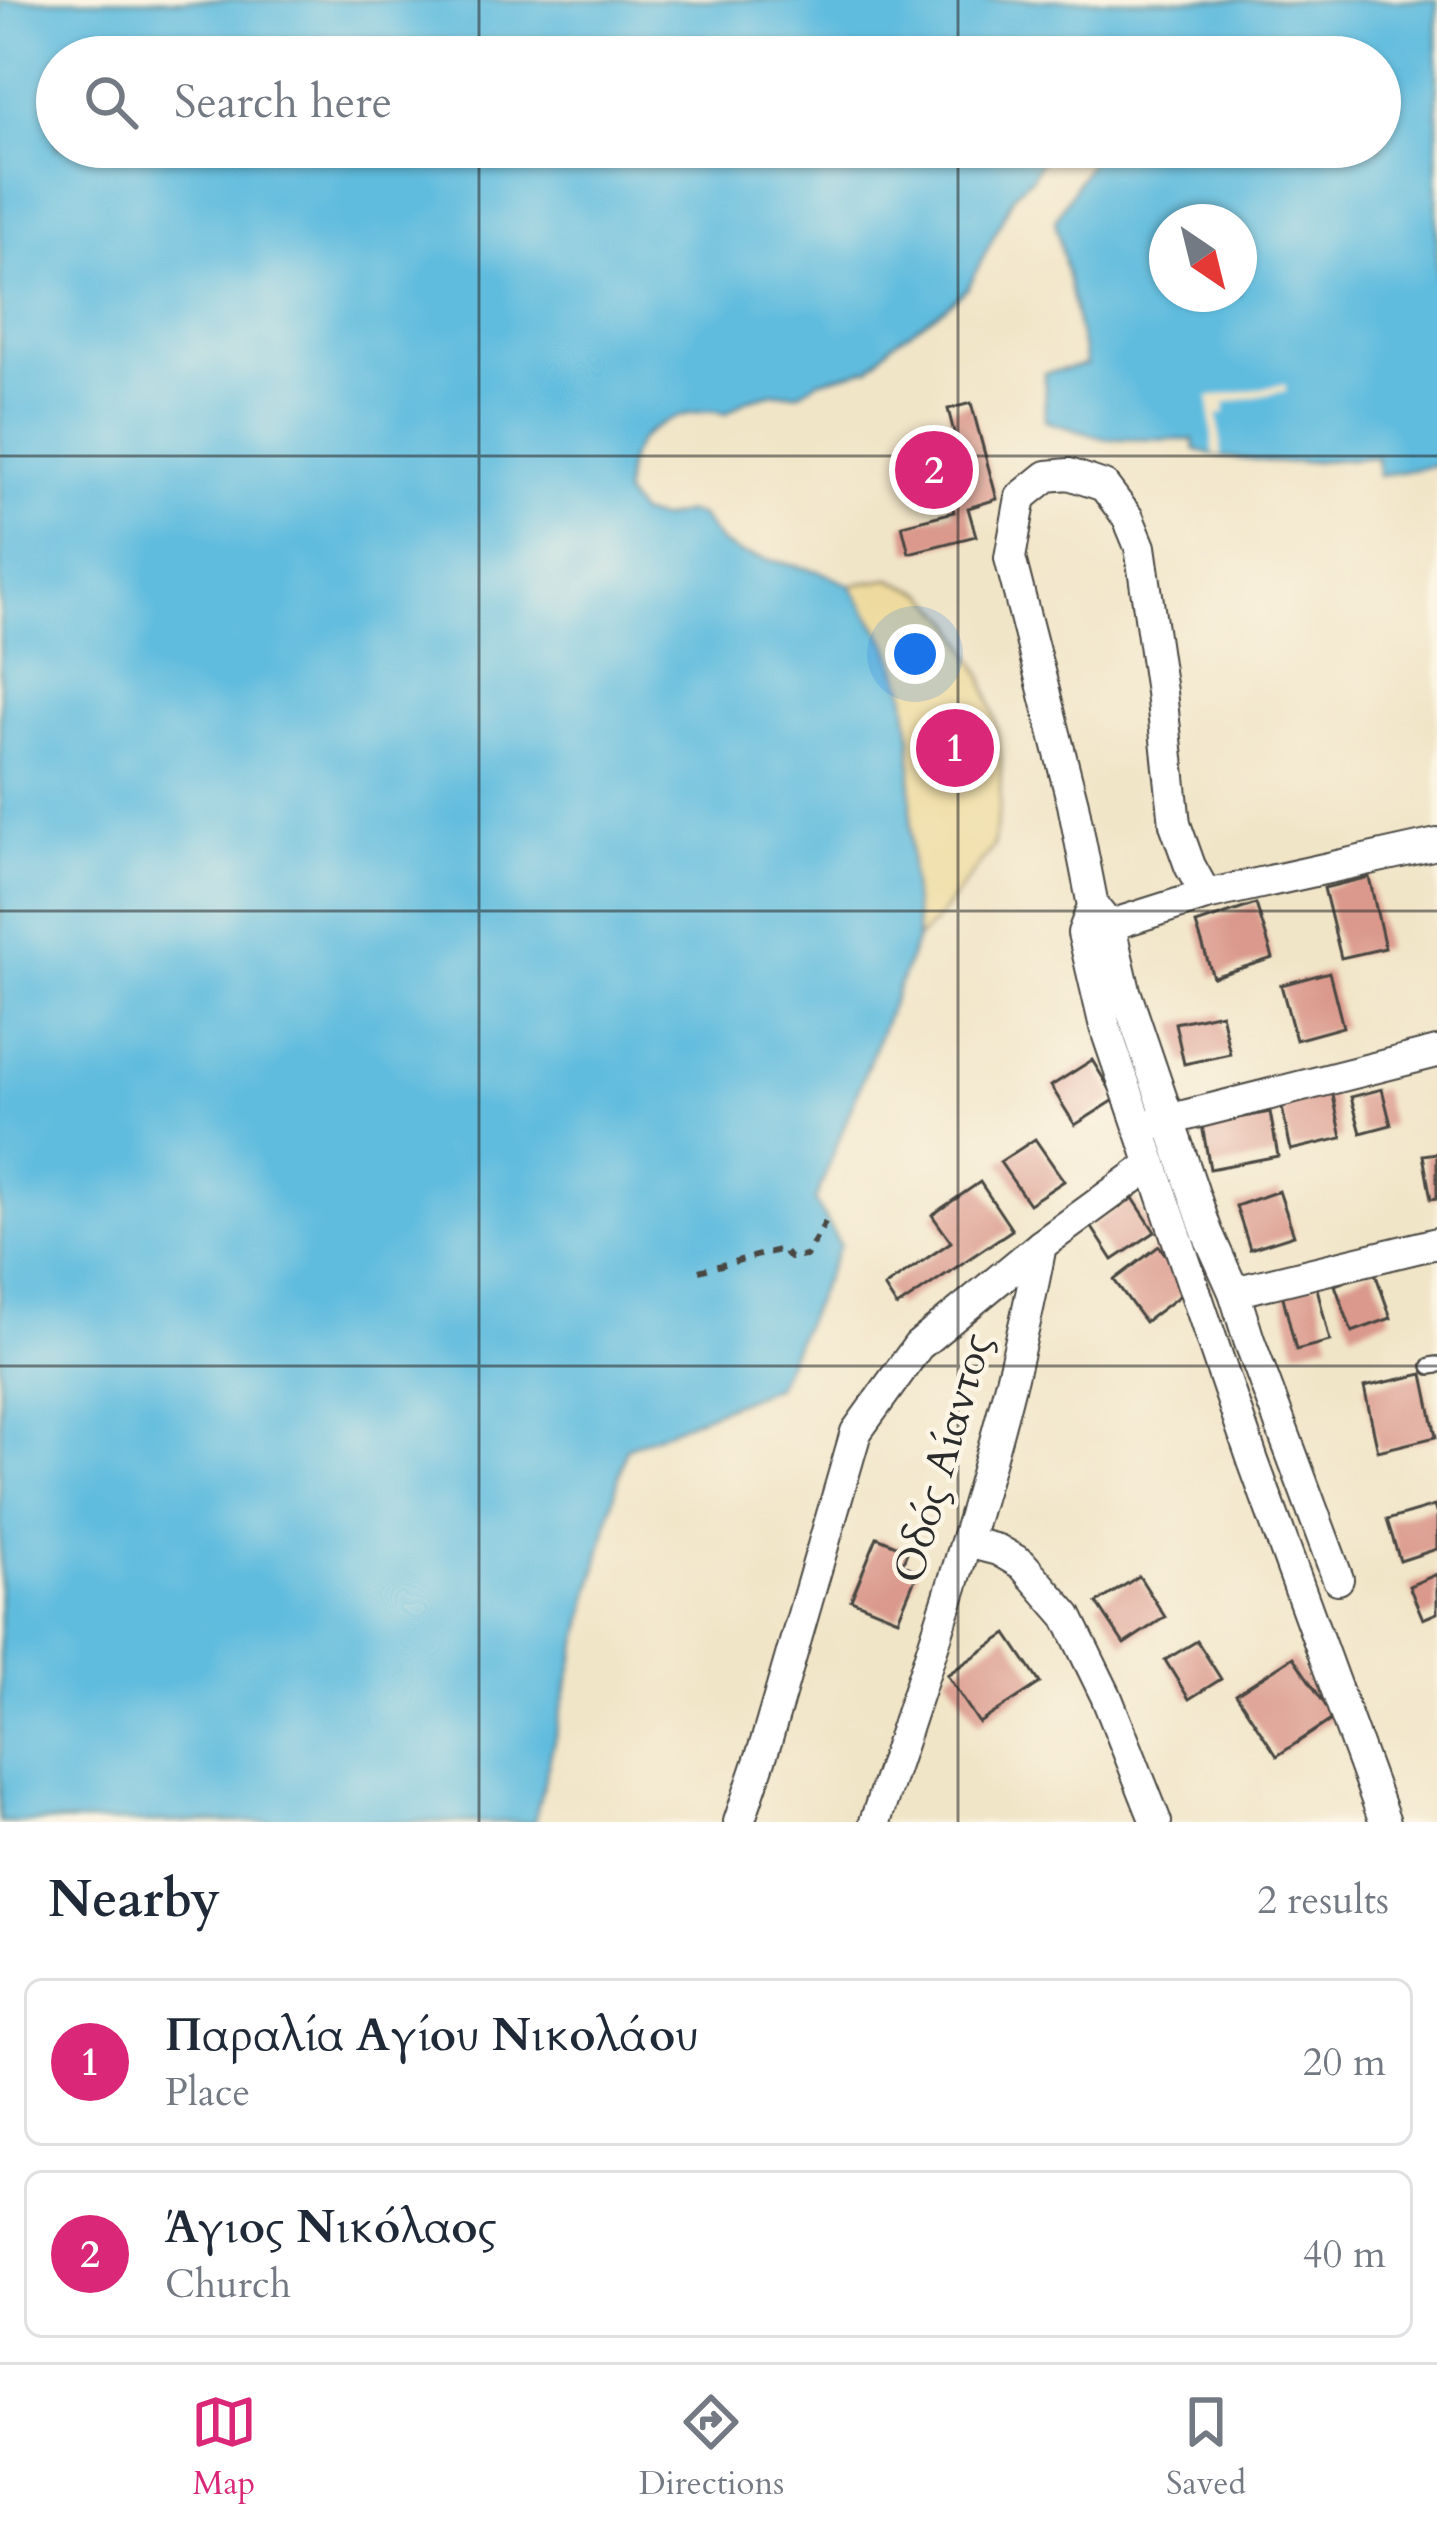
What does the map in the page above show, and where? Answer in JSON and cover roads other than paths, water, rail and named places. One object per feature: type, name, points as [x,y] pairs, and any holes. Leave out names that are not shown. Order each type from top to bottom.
[{"type":"street","points":[[1206,895],[1175,824],[1140,547],[1128,518],[1104,486],[1070,474],[1047,476],[1021,497],[1010,558],[1073,804],[1095,922],[1105,1027],[1234,1292],[1338,1579]]},
{"type":"street","points":[[1095,922],[1437,844]]},
{"type":"street","points":[[1155,1123],[1437,1052]]},
{"type":"street","points":[[1155,1123],[1152,1164],[1384,1822]]},
{"type":"street","points":[[739,1822],[856,1432],[918,1346],[1041,1245],[1152,1164]]},
{"type":"street","points":[[1234,1292],[1437,1243]]},
{"type":"street","name":"Οδός Αίαντος","points":[[875,1822],[968,1542],[1041,1245]]},
{"type":"street","points":[[968,1542],[998,1550],[1022,1564],[1067,1616],[1106,1696],[1156,1822]]},
{"type":"water","points":[[0,0],[1437,0],[1437,465],[1378,476],[1377,457],[1284,463],[1222,457],[1195,450],[1193,440],[1106,439],[1045,421],[1045,373],[1086,365],[1055,220],[1086,168],[1401,168],[1401,36],[36,36],[36,168],[1037,168],[1015,193],[968,288],[892,344],[870,368],[818,381],[800,393],[746,400],[726,414],[677,417],[644,437],[628,464],[624,495],[639,514],[661,519],[686,512],[700,516],[721,543],[742,554],[819,571],[850,585],[889,646],[905,691],[911,738],[911,873],[917,939],[815,1201],[840,1245],[776,1386],[626,1448],[534,1822],[0,1822]]},
{"type":"place","name":"Άγιος Νικόλαος","points":[[934,470]]},
{"type":"place","name":"Παραλία Αγίου Νικολάου","points":[[955,748]]}]
